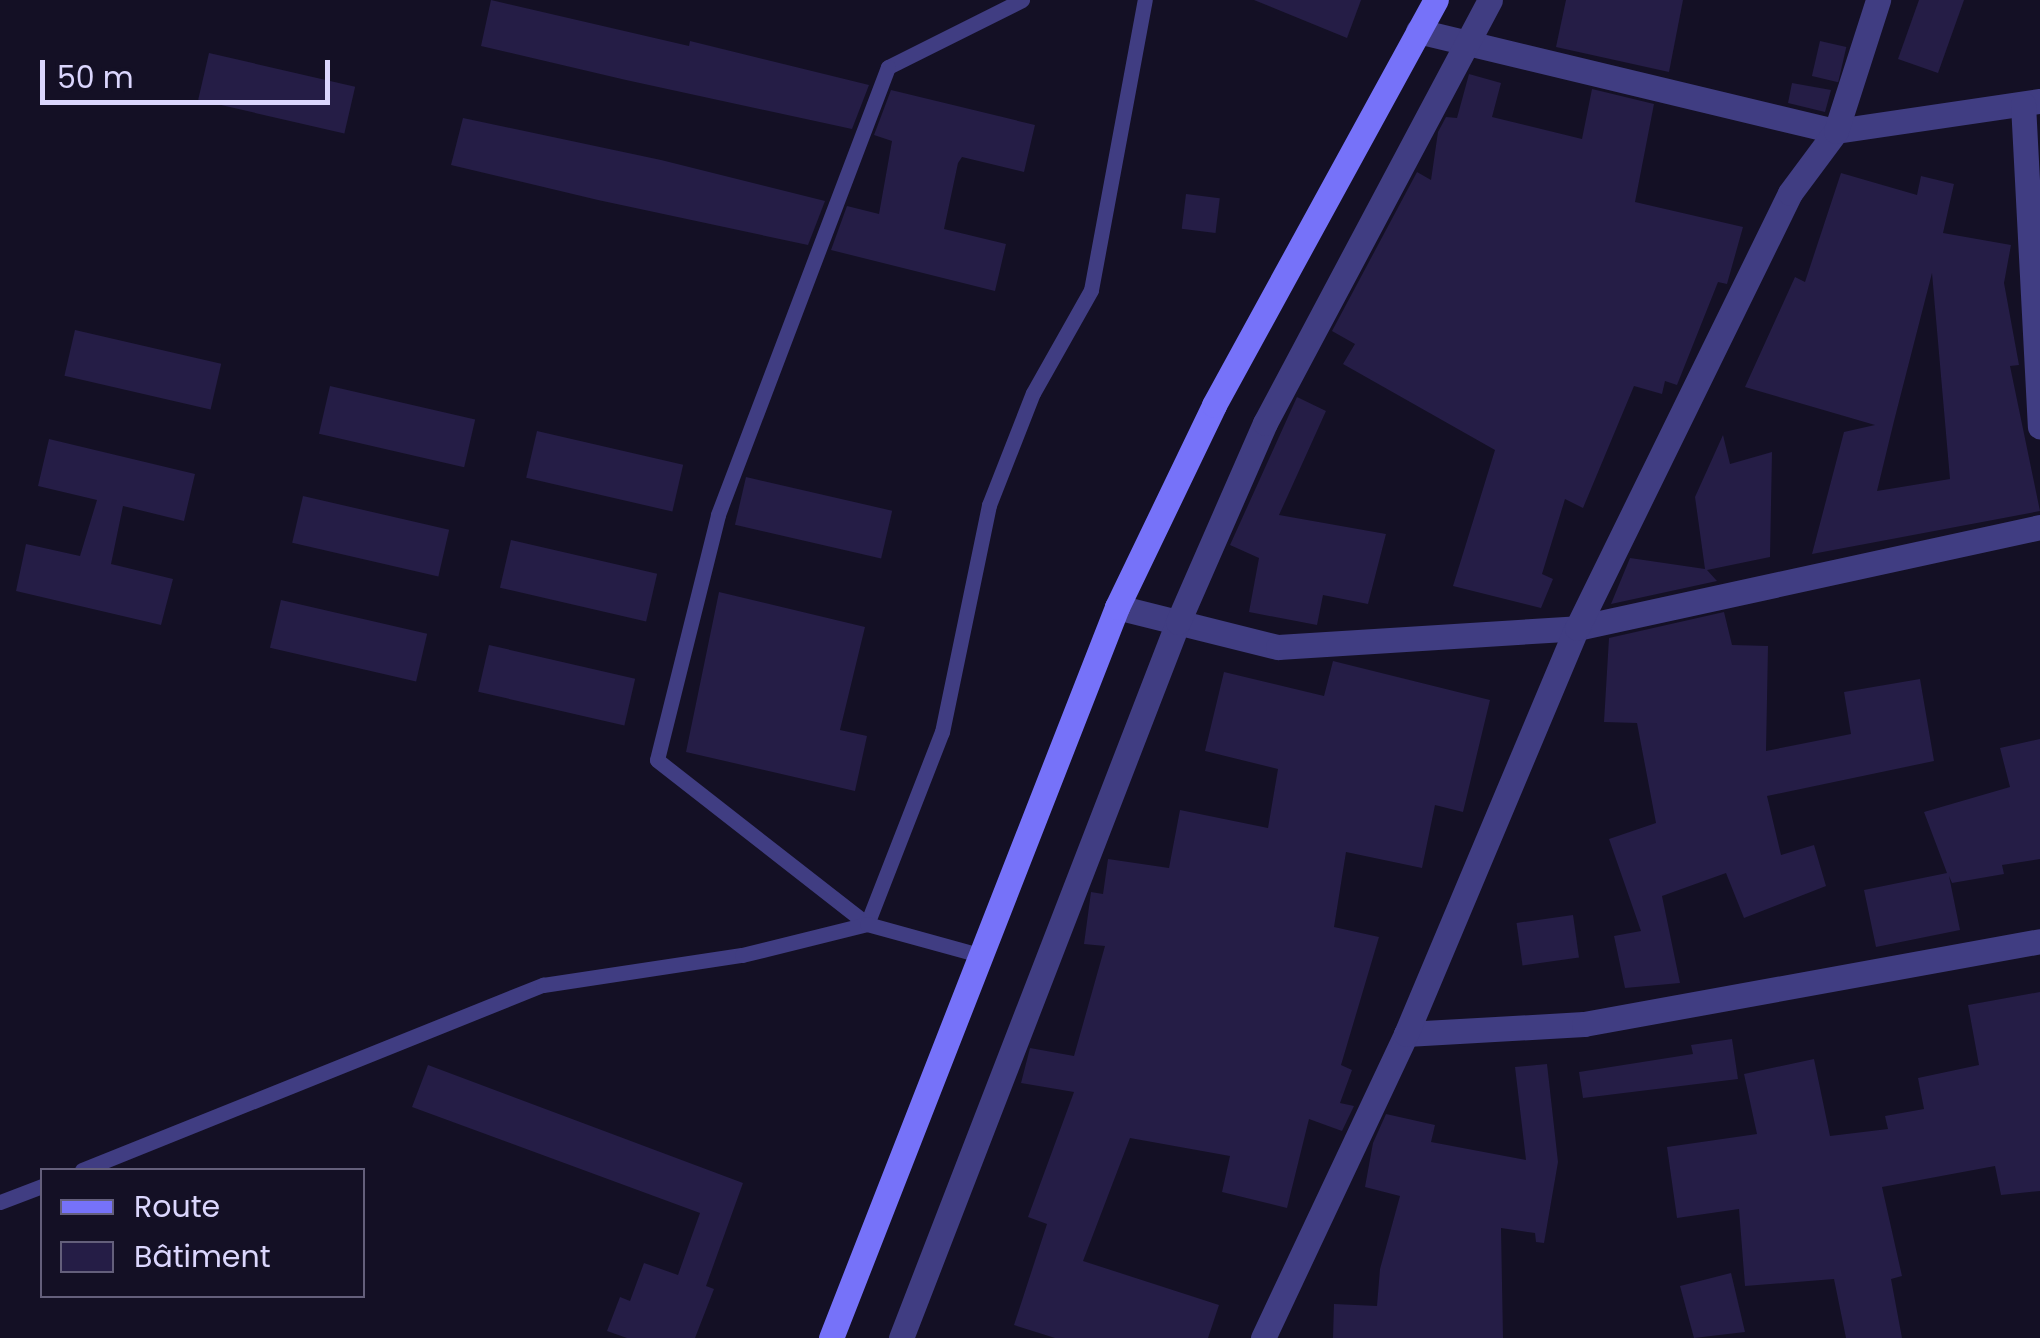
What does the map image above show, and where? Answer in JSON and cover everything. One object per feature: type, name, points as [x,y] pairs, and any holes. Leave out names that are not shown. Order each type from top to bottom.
[{"type":"main road","points":[[832,1338],[1117,607],[1214,405],[1436,0]]},
{"type":"street","points":[[901,1338],[1178,622],[1265,423],[1490,0]]},
{"type":"street","points":[[1263,1338],[1406,1034],[1577,628],[1790,192],[1836,132],[1878,0]]},
{"type":"street","points":[[1418,31],[1836,132],[2031,103],[2040,427]]},
{"type":"street","points":[[1117,607],[1278,647],[1577,628],[2040,527]]},
{"type":"street","points":[[1406,1034],[1584,1024],[2040,940]]},
{"type":"lane","points":[[983,956],[867,924],[657,760],[718,515],[888,67],[1022,0]]},
{"type":"lane","points":[[867,924],[942,732],[990,505],[1033,392],[1091,290],[1145,0]]},
{"type":"lane","points":[[87,1168],[543,985],[742,955],[867,924]]},
{"type":"lane","points":[[0,1202],[40,1187]]},
{"type":"building","points":[[491,0],[689,46],[690,41],[869,85],[852,129],[626,80],[481,46]]},
{"type":"building","points":[[1254,0],[1361,0],[1347,38]]},
{"type":"building","points":[[1566,0],[1683,0],[1669,72],[1556,47]]},
{"type":"building","points":[[1919,0],[1964,0],[1938,73],[1898,59]]},
{"type":"building","points":[[1820,41],[1846,47],[1838,82],[1812,76]]},
{"type":"building","points":[[209,53],[355,87],[344,134],[198,100]]},
{"type":"building","points":[[1469,74],[1501,83],[1492,117],[1582,139],[1592,89],[1654,104],[1635,202],[1743,227],[1727,284],[1718,282],[1677,385],[1665,381],[1662,394],[1634,386],[1583,508],[1565,499],[1542,574],[1553,579],[1541,608],[1453,586],[1495,450],[1343,364],[1355,344],[1332,331],[1417,172],[1431,180],[1438,132],[1446,117],[1457,118]]},
{"type":"building","points":[[1792,83],[1831,90],[1825,112],[1788,103]]},
{"type":"building","points":[[891,90],[1035,125],[1024,172],[962,157],[958,163],[944,229],[1006,244],[995,291],[831,250],[847,206],[879,214],[892,141],[874,135]]},
{"type":"building","points":[[463,118],[661,160],[825,201],[808,245],[598,200],[451,165]]},
{"type":"building","points":[[1841,173],[1917,195],[1921,176],[1954,184],[1943,233],[2011,245],[2004,283],[2019,365],[2010,366],[2040,511],[1812,554],[1844,432],[1875,425],[1745,387],[1795,277],[1805,282]],"holes":[[[1932,273],[1950,479],[1877,491]]]},
{"type":"building","points":[[1186,194],[1220,198],[1215,233],[1182,229]]},
{"type":"building","points":[[75,330],[221,364],[211,410],[64,376]]},
{"type":"building","points":[[330,386],[475,420],[464,467],[319,434]]},
{"type":"building","points":[[1297,397],[1326,411],[1279,515],[1386,534],[1368,604],[1323,595],[1317,625],[1249,612],[1259,558],[1230,545]]},
{"type":"building","points":[[537,431],[683,465],[672,512],[526,478]]},
{"type":"building","points":[[1723,435],[1730,464],[1772,452],[1770,557],[1707,570],[1717,581],[1611,604],[1630,558],[1705,569],[1695,497]]},
{"type":"building","points":[[49,439],[195,474],[184,521],[123,506],[111,564],[173,579],[161,625],[16,591],[26,544],[80,556],[97,500],[38,486]]},
{"type":"building","points":[[746,477],[892,511],[881,558],[735,525]]},
{"type":"building","points":[[303,496],[449,530],[438,577],[292,543]]},
{"type":"building","points":[[511,540],[657,574],[646,621],[500,588]]},
{"type":"building","points":[[719,592],[865,627],[840,730],[867,736],[855,791],[686,752]]},
{"type":"building","points":[[281,600],[427,634],[416,681],[270,648]]},
{"type":"building","points":[[1724,612],[1732,645],[1768,646],[1766,751],[1851,734],[1844,692],[1920,679],[1934,761],[1767,796],[1781,855],[1814,845],[1826,886],[1744,918],[1726,873],[1662,896],[1680,983],[1625,988],[1614,936],[1641,931],[1609,839],[1656,823],[1637,723],[1604,722],[1609,638]]},
{"type":"building","points":[[489,645],[635,679],[624,726],[478,692]]},
{"type":"building","points":[[1333,661],[1490,700],[1463,812],[1435,805],[1422,868],[1346,852],[1334,927],[1379,937],[1341,1065],[1352,1070],[1340,1103],[1354,1106],[1342,1131],[1309,1119],[1287,1208],[1222,1192],[1230,1156],[1130,1138],[1083,1261],[1219,1305],[1208,1338],[1055,1338],[1014,1325],[1047,1224],[1028,1217],[1074,1092],[1021,1083],[1030,1048],[1074,1056],[1105,946],[1084,944],[1091,892],[1103,894],[1108,859],[1169,868],[1180,810],[1268,828],[1278,769],[1205,751],[1224,672],[1324,696]]},
{"type":"building","points":[[2040,739],[2040,859],[2002,865],[2004,874],[1952,883],[1949,876],[1960,930],[1876,947],[1864,890],[1947,873],[1924,812],[2010,787],[2000,748]]},
{"type":"building","points":[[1573,915],[1579,958],[1523,966],[1517,923]]},
{"type":"building","points":[[2040,992],[2040,1191],[2001,1195],[1995,1166],[1882,1187],[1902,1276],[1891,1279],[1902,1338],[1846,1338],[1834,1279],[1745,1286],[1739,1209],[1677,1218],[1667,1147],[1757,1134],[1744,1074],[1814,1059],[1830,1136],[1888,1129],[1885,1116],[1924,1109],[1918,1078],[1979,1065],[1968,1005]]},
{"type":"building","points":[[1732,1039],[1738,1079],[1583,1098],[1579,1072],[1693,1054],[1691,1045]]},
{"type":"building","points":[[1547,1064],[1558,1162],[1544,1243],[1536,1242],[1535,1233],[1501,1228],[1503,1338],[1333,1338],[1334,1304],[1377,1306],[1380,1269],[1400,1196],[1365,1187],[1373,1143],[1386,1114],[1435,1125],[1431,1142],[1526,1160],[1515,1067]]},
{"type":"building","points":[[428,1065],[743,1183],[706,1286],[714,1289],[695,1338],[627,1338],[607,1331],[620,1297],[630,1301],[644,1263],[678,1275],[700,1213],[412,1107]]},
{"type":"building","points":[[1731,1273],[1745,1332],[1694,1338],[1680,1286]]}]
